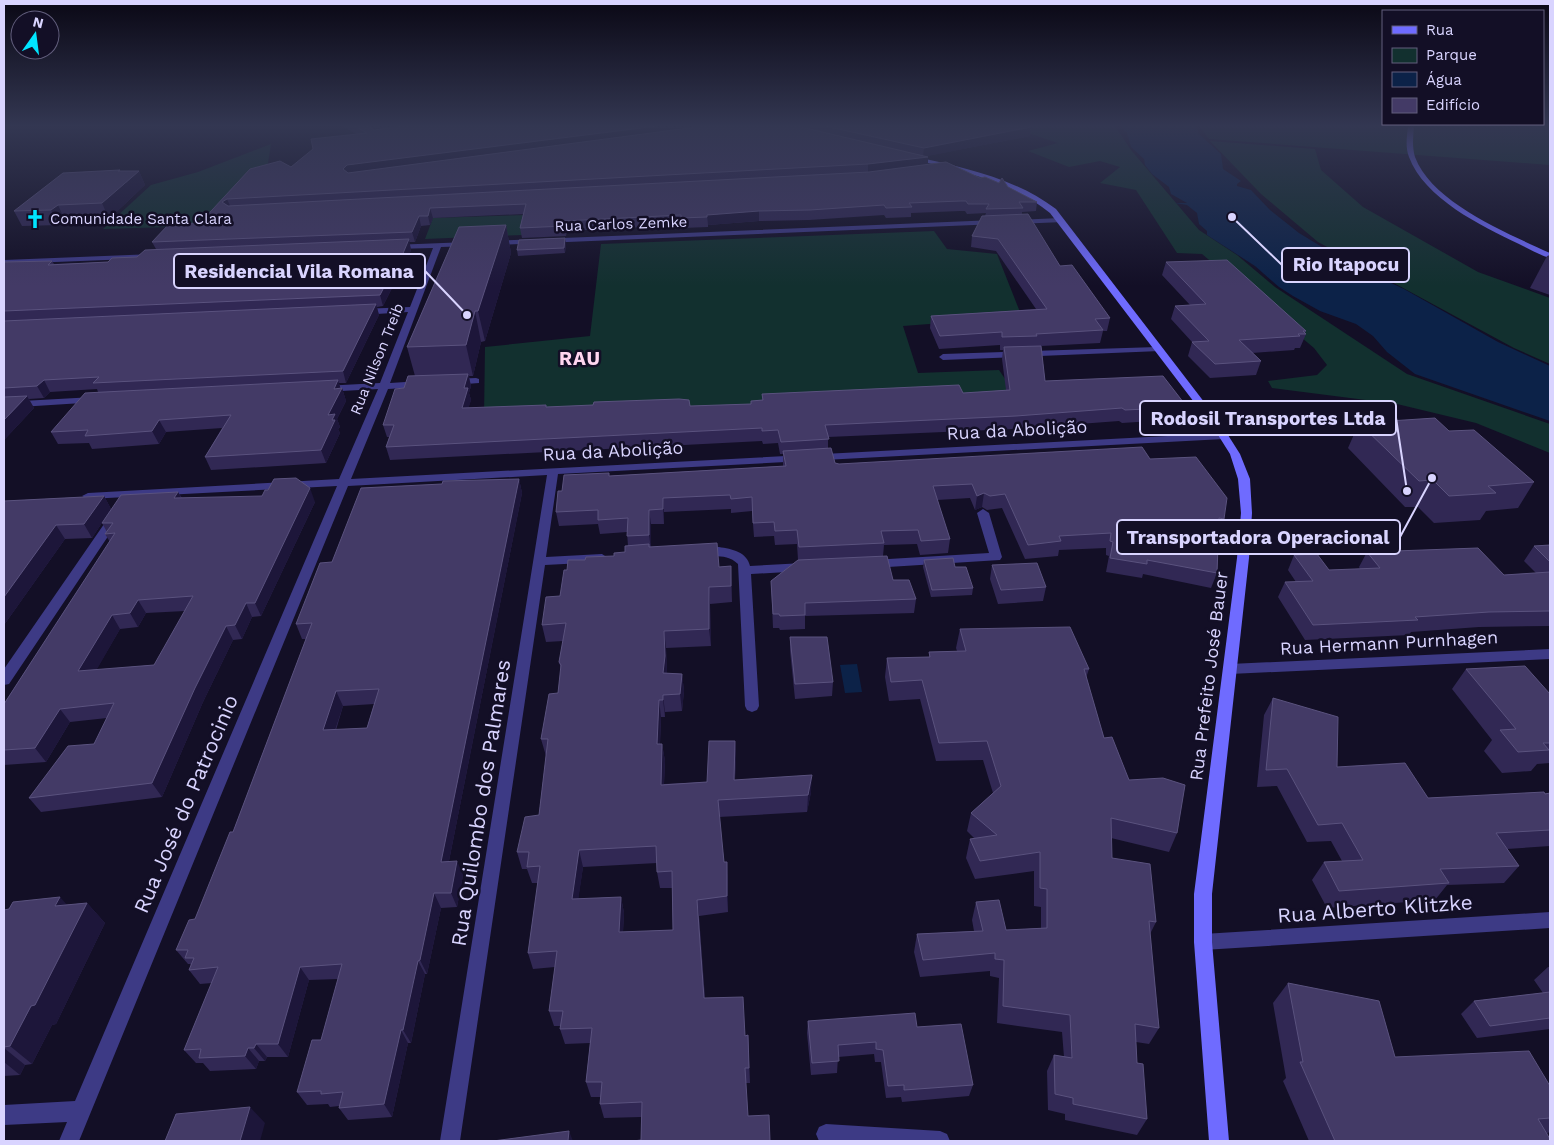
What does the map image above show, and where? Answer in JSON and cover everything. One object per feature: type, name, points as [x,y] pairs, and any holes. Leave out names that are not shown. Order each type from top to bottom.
[{"type":"street","name":"Rua Prefeito José Bauer","points":[[992,179],[1014,186],[1045,204],[1060,220],[1224,436],[1235,454],[1246,488],[1247,508],[1230,669],[1203,894],[1203,942],[1219,1141]]},
{"type":"street","points":[[1427,179],[1458,207],[1486,224],[1550,256]]},
{"type":"street","name":"Rua Carlos Zemke","points":[[488,243],[1060,220]]},
{"type":"street","points":[[389,247],[478,244]]},
{"type":"street","name":"Rua Nilson Treib","points":[[343,483],[384,386],[438,245]]},
{"type":"street","points":[[4,262],[162,256]]},
{"type":"street","points":[[352,312],[413,309]]},
{"type":"street","points":[[316,389],[476,381]]},
{"type":"street","points":[[4,405],[101,400]]},
{"type":"street","name":"Rua da Abolição","points":[[72,497],[1224,436]]},
{"type":"street","name":"Rua Quilombo dos Palmares","points":[[450,1141],[554,472]]},
{"type":"street","name":"Rua José do Patrocinio","points":[[69,1141],[343,483]]},
{"type":"street","points":[[4,680],[130,494]]},
{"type":"street","points":[[860,564],[996,557],[983,513]]},
{"type":"street","points":[[692,553],[730,552],[738,556],[744,563],[752,706]]},
{"type":"street","points":[[540,561],[616,557]]},
{"type":"street","points":[[744,570],[812,567]]},
{"type":"street","name":"Rua Hermann Purnhagen","points":[[1230,669],[1550,654]]},
{"type":"street","name":"Rua Alberto Klitzke","points":[[1203,942],[1550,920]]},
{"type":"street","points":[[4,1115],[82,1111]]},
{"type":"street","points":[[826,1134],[940,1141]]},
{"type":"lane","points":[[943,357],[1157,349]]},
{"type":"green space","points":[[171,179],[263,179],[259,190],[203,226],[103,229],[151,185]]},
{"type":"green space","points":[[1104,179],[1156,179],[1199,230],[1237,255],[1275,287],[1407,374],[1550,424],[1550,453],[1476,423],[1397,404],[1272,388],[1268,381],[1317,375],[1327,365],[1314,348],[1202,254],[1177,253],[1136,190],[1100,183]]},
{"type":"green space","points":[[1247,179],[1332,179],[1363,207],[1478,272],[1550,298],[1550,364],[1514,348],[1318,242],[1261,194]]},
{"type":"green space","points":[[527,215],[523,235],[425,239],[433,218]]},
{"type":"green space","points":[[934,231],[947,249],[997,254],[1022,317],[903,326],[918,373],[999,370],[1016,395],[484,417],[485,347],[590,336],[601,244]]},
{"type":"water","points":[[1159,179],[1239,179],[1241,181],[1237,186],[1251,190],[1270,210],[1299,233],[1350,264],[1404,289],[1498,342],[1550,366],[1550,421],[1415,374],[1387,352],[1373,336],[1356,324],[1320,311],[1293,296],[1279,287],[1255,266],[1207,235],[1207,231],[1199,224],[1197,213],[1187,205],[1175,203],[1187,203],[1171,194],[1169,187]]},
{"type":"water","points":[[857,664],[862,692],[845,693],[840,665]]},
{"type":"building","points":[[55,179],[129,179],[102,203],[58,205],[51,210],[14,211]]},
{"type":"building","points":[[240,179],[585,179],[227,199],[222,202],[228,206],[729,179],[991,179],[999,183],[1003,179],[1008,187],[1037,202],[1019,202],[1023,208],[986,209],[989,204],[968,204],[966,201],[909,203],[912,207],[886,208],[884,205],[759,211],[707,215],[707,217],[681,218],[681,215],[565,221],[565,226],[520,228],[526,204],[430,208],[428,216],[419,216],[412,232],[152,242],[169,224],[200,223]]},
{"type":"building","points":[[1028,214],[1060,266],[1072,265],[1110,318],[1095,319],[1103,330],[1036,334],[1037,336],[1002,337],[1002,332],[940,336],[931,316],[1047,309],[998,239],[972,236],[982,216]]},
{"type":"building","points":[[506,225],[478,311],[475,311],[466,345],[407,347],[459,227]]},
{"type":"building","points":[[565,238],[564,248],[517,250],[519,240]]},
{"type":"building","points":[[409,239],[399,263],[395,266],[380,295],[4,311],[4,262],[52,261],[48,265],[108,262],[112,258],[137,257],[145,250]]},
{"type":"building","points":[[1227,260],[1306,331],[1303,331],[1306,334],[1239,340],[1261,361],[1215,364],[1192,342],[1209,341],[1175,306],[1206,304],[1166,262]]},
{"type":"building","points":[[376,304],[343,371],[93,383],[99,377],[44,380],[37,386],[4,388],[4,321]]},
{"type":"building","points":[[1041,346],[1045,381],[1163,376],[1187,407],[1125,410],[1122,408],[1016,416],[825,425],[829,439],[781,442],[778,430],[762,431],[762,428],[386,447],[394,425],[383,425],[395,389],[404,388],[408,376],[468,374],[464,388],[468,388],[462,408],[546,405],[546,407],[593,405],[594,402],[679,399],[689,400],[690,406],[751,404],[751,401],[763,400],[762,394],[959,385],[963,393],[1010,390],[1004,347]]},
{"type":"building","points":[[338,380],[334,389],[342,388],[328,415],[335,414],[332,420],[335,420],[321,450],[205,457],[231,415],[159,420],[152,431],[85,436],[88,430],[51,432],[85,393]]},
{"type":"building","points":[[27,396],[4,420],[4,397]]},
{"type":"building","points":[[1435,418],[1449,431],[1474,430],[1534,482],[1488,486],[1496,493],[1449,496],[1433,480],[1419,481],[1359,423]]},
{"type":"building","points":[[1142,447],[1150,459],[1196,457],[1227,498],[1224,519],[1219,518],[1217,573],[1147,560],[1147,564],[1110,558],[1113,542],[1110,541],[1111,533],[1059,536],[1061,541],[1028,545],[1005,494],[990,496],[984,493],[977,496],[972,484],[933,486],[950,539],[921,541],[918,530],[881,531],[884,543],[799,547],[797,530],[775,531],[774,522],[753,523],[752,497],[731,499],[730,495],[663,498],[663,509],[649,510],[649,535],[627,536],[628,518],[598,520],[598,510],[556,512],[558,491],[562,491],[564,475],[609,473],[609,476],[786,466],[783,451],[831,448],[835,463],[839,464]]},
{"type":"building","points":[[296,478],[310,488],[255,603],[246,603],[235,625],[226,626],[195,688],[152,783],[29,798],[68,746],[94,744],[114,703],[60,709],[35,748],[4,750],[4,704],[115,533],[105,534],[113,523],[102,523],[121,495],[178,492],[174,498],[262,496],[274,479]],"holes":[[[193,596],[154,665],[78,671],[112,615],[130,613],[138,600]]]},
{"type":"building","points":[[519,479],[441,862],[457,861],[451,893],[434,893],[420,960],[418,961],[384,1104],[339,1108],[343,1092],[321,1094],[321,1091],[297,1092],[312,1040],[321,1040],[342,964],[300,967],[278,1044],[256,1044],[254,1048],[248,1048],[245,1056],[199,1058],[201,1049],[184,1050],[218,967],[189,970],[194,958],[185,958],[188,950],[176,950],[189,920],[195,919],[230,832],[233,832],[312,623],[296,624],[320,563],[332,562],[361,488],[442,484],[443,481]],"holes":[[[379,689],[367,728],[323,730],[336,691]]]},
{"type":"building","points":[[104,496],[84,524],[56,525],[4,597],[4,501]]},
{"type":"building","points":[[717,543],[719,567],[731,566],[731,586],[709,587],[709,629],[664,631],[665,656],[663,673],[682,674],[680,694],[663,695],[663,700],[659,700],[657,744],[662,744],[661,785],[707,782],[709,741],[735,741],[734,780],[812,775],[808,795],[718,800],[724,862],[727,862],[727,896],[697,900],[704,998],[743,997],[745,1036],[748,1035],[749,1068],[745,1068],[748,1116],[769,1115],[770,1141],[633,1141],[641,1140],[642,1102],[600,1104],[602,1082],[586,1082],[592,1028],[560,1029],[563,1011],[549,1011],[557,951],[528,953],[540,866],[527,867],[529,852],[517,852],[525,817],[539,815],[548,739],[541,739],[549,694],[558,693],[561,665],[559,662],[566,623],[542,625],[546,597],[560,596],[564,570],[567,570],[568,560],[614,556],[614,553],[625,552],[625,546],[649,544],[649,547]],"holes":[[[656,846],[657,872],[672,871],[673,930],[619,932],[621,897],[572,899],[579,850]]]},
{"type":"building","points":[[1550,545],[1550,562],[1534,546]]},
{"type":"building","points":[[1478,548],[1504,575],[1550,572],[1550,611],[1489,612],[1415,617],[1418,620],[1313,625],[1285,582],[1313,581],[1294,555],[1317,554],[1329,570],[1380,568],[1367,552]]},
{"type":"building","points":[[887,556],[893,580],[909,580],[916,599],[805,603],[805,615],[780,616],[779,614],[773,614],[771,581],[798,560]]},
{"type":"building","points":[[953,558],[955,567],[966,567],[973,588],[932,590],[924,560]]},
{"type":"building","points":[[1037,563],[1046,587],[1001,590],[992,565]]},
{"type":"building","points":[[1070,627],[1089,669],[1084,669],[1104,738],[1112,737],[1129,780],[1163,778],[1185,785],[1177,833],[1111,818],[1112,858],[1150,864],[1156,922],[1149,921],[1159,1028],[1135,1024],[1137,1063],[1143,1064],[1147,1119],[1073,1104],[1073,1098],[1055,1094],[1054,1055],[1072,1058],[1070,1015],[1003,1006],[1004,960],[995,959],[995,953],[923,960],[917,934],[983,931],[976,902],[999,900],[1006,930],[1047,928],[1047,889],[1040,888],[1040,852],[980,861],[970,839],[997,835],[971,813],[1001,786],[987,741],[939,743],[922,680],[891,682],[887,658],[930,657],[929,652],[966,651],[960,629]]},
{"type":"building","points":[[790,637],[827,637],[833,682],[795,684]]},
{"type":"building","points":[[1525,666],[1550,694],[1550,743],[1543,743],[1549,750],[1518,752],[1500,730],[1516,729],[1466,669]]},
{"type":"building","points":[[1273,698],[1338,717],[1337,767],[1405,763],[1428,798],[1550,793],[1550,830],[1496,833],[1519,866],[1440,869],[1449,883],[1339,891],[1324,862],[1363,860],[1342,823],[1318,825],[1287,769],[1266,770]]},
{"type":"building","points":[[60,897],[55,906],[87,903],[35,1005],[31,1006],[10,1046],[4,1047],[4,910],[9,909],[13,902]]},
{"type":"building","points":[[1288,983],[1379,1001],[1395,1057],[1529,1051],[1550,1086],[1550,1118],[1538,1119],[1550,1141],[1335,1141],[1300,1062],[1303,1062]]},
{"type":"building","points":[[1550,992],[1550,1018],[1490,1026],[1474,1001]]},
{"type":"building","points":[[915,1013],[917,1027],[961,1024],[973,1085],[904,1090],[904,1085],[888,1086],[883,1050],[876,1049],[876,1042],[838,1045],[839,1061],[812,1063],[808,1021]]},
{"type":"building","points":[[250,1107],[240,1141],[165,1141],[176,1114]]},
{"type":"building","points":[[569,1131],[568,1141],[493,1141]]},
{"type":"place","name":"Rio Itapocu","points":[[1232,217]]},
{"type":"place","name":"Comunidade Santa Clara","points":[[35,219]]},
{"type":"place","name":"Residencial Vila Romana","points":[[467,315]]},
{"type":"place","name":"Transportadora Operacional","points":[[1432,478]]},
{"type":"place","name":"Rodosil Transportes Ltda","points":[[1407,491]]},
{"type":"district","name":"RAU","points":[[580,358]]}]
